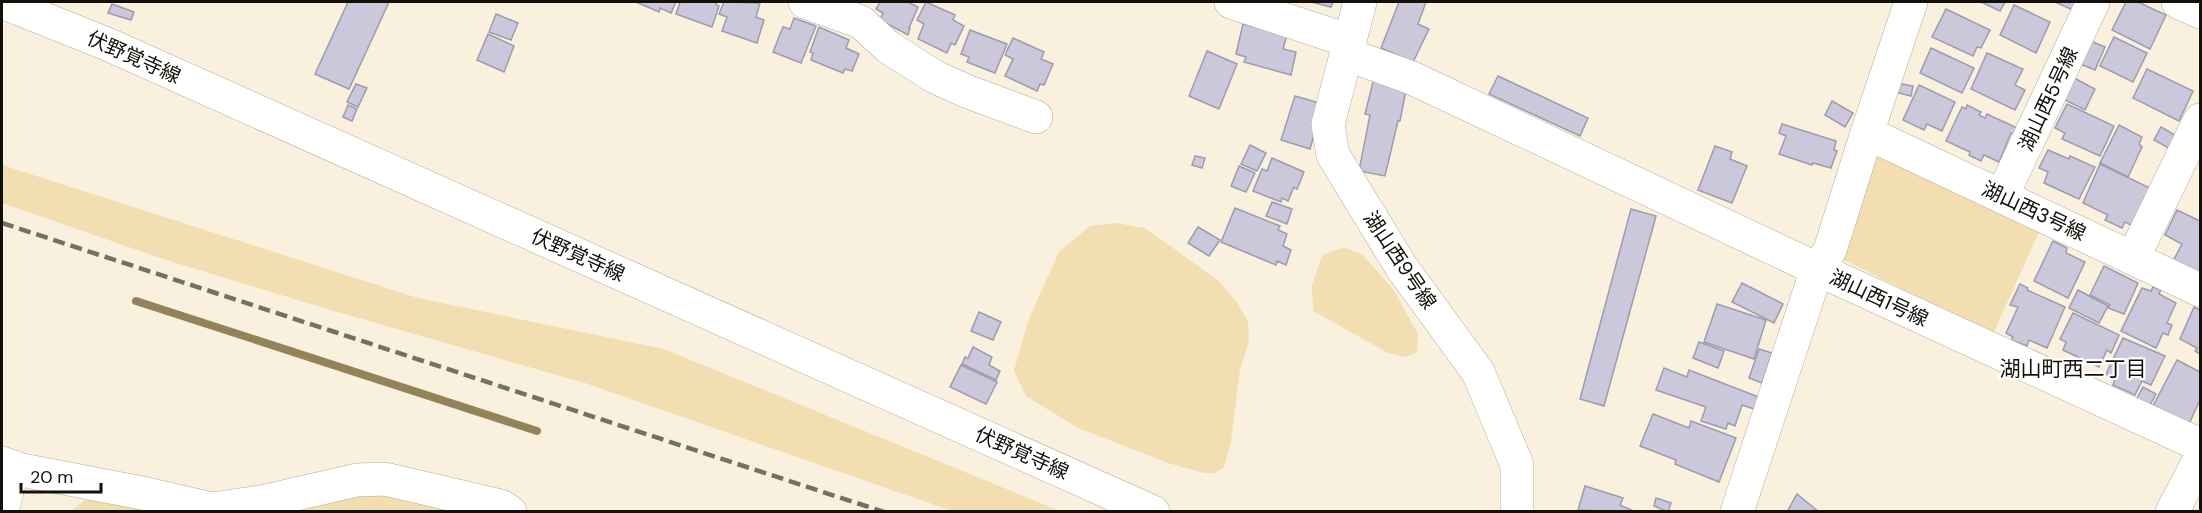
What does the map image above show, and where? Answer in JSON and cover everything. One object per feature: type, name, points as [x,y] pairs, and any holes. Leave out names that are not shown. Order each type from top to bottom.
[{"type":"street","name":"伏野覚寺線","points":[[2,2],[107,44],[1153,512]]},
{"type":"street","points":[[805,2],[861,22],[888,47],[935,77],[1036,117]]},
{"type":"street","points":[[1231,2],[1348,48],[1817,269],[1737,512]]},
{"type":"street","name":"湖山西9号線","points":[[1360,2],[1328,124],[1333,155],[1402,268],[1478,372],[1517,465],[1517,512]]},
{"type":"street","name":"湖山西1号線","points":[[1911,2],[1830,250],[1817,269],[2200,445]]},
{"type":"street","name":"湖山西5号線","points":[[2002,196],[2093,2]]},
{"type":"street","points":[[2178,2],[2200,12]]},
{"type":"street","points":[[2133,258],[2200,120]]},
{"type":"street","name":"湖山西3号線","points":[[1867,133],[2200,290]]},
{"type":"street","points":[[2172,512],[2200,459]]},
{"type":"street","points":[[2,512],[7,465],[212,509],[261,502],[357,480],[385,479],[501,506],[510,512]]},
{"type":"shaded area","points":[[1875,153],[2039,232],[1993,334],[1842,259]]},
{"type":"shaded area","points":[[2,165],[418,298],[664,349],[1060,511],[952,511],[585,383],[166,260],[2,203]]},
{"type":"shaded area","points":[[1116,223],[1145,228],[1219,281],[1236,301],[1248,321],[1249,341],[1240,370],[1231,442],[1224,467],[1215,473],[1204,473],[1168,463],[1078,428],[1026,396],[1014,371],[1028,321],[1059,252],[1090,226]]},
{"type":"shaded area","points":[[1344,247],[1363,255],[1393,289],[1418,334],[1417,352],[1406,357],[1388,353],[1313,311],[1312,285],[1322,255]]},
{"type":"shaded area","points":[[375,491],[489,512],[279,512]]},
{"type":"shaded area","points":[[86,499],[166,512],[70,512]]},
{"type":"building","points":[[348,2],[389,2],[349,89],[315,74]]},
{"type":"building","points":[[636,2],[676,2],[671,13],[660,8],[659,12]]},
{"type":"building","points":[[680,2],[717,2],[719,6],[712,27],[676,14]]},
{"type":"building","points":[[724,2],[760,3],[756,17],[764,20],[757,43],[722,31],[727,17],[719,14]]},
{"type":"building","points":[[880,2],[908,2],[918,7],[908,35],[880,20],[883,13],[876,9]]},
{"type":"building","points":[[926,2],[955,15],[953,20],[964,26],[955,45],[951,43],[947,53],[918,39],[924,24],[917,20]]},
{"type":"building","points":[[1311,2],[1333,2],[1331,7]]},
{"type":"building","points":[[1399,2],[1426,2],[1418,24],[1429,29],[1413,62],[1381,48]]},
{"type":"building","points":[[1981,2],[2005,2],[2000,11]]},
{"type":"building","points":[[2055,2],[2077,2],[2073,10]]},
{"type":"building","points":[[2126,2],[2138,2],[2166,15],[2150,49],[2112,30]]},
{"type":"building","points":[[112,4],[134,12],[131,20],[108,13]]},
{"type":"building","points":[[2014,5],[2050,22],[2036,53],[2000,35]]},
{"type":"building","points":[[1946,9],[1990,30],[1981,48],[1977,47],[1973,56],[1932,37]]},
{"type":"building","points":[[496,14],[518,23],[511,40],[489,32]]},
{"type":"building","points":[[794,18],[816,26],[801,63],[773,52],[783,27],[790,29]]},
{"type":"building","points":[[1243,24],[1287,35],[1283,49],[1296,52],[1291,75],[1244,62],[1246,57],[1236,54]]},
{"type":"building","points":[[819,27],[849,40],[846,48],[859,54],[852,71],[845,69],[843,73],[811,60],[813,53],[810,52]]},
{"type":"building","points":[[970,30],[1007,44],[995,73],[967,62],[969,57],[961,54]]},
{"type":"building","points":[[488,34],[514,46],[504,72],[477,60]]},
{"type":"building","points":[[2114,37],[2147,53],[2133,82],[2100,66]]},
{"type":"building","points":[[1013,38],[1044,52],[1041,59],[1053,64],[1044,85],[1040,84],[1037,91],[1005,76],[1013,59],[1005,55]]},
{"type":"building","points":[[2088,40],[2105,47],[2095,70],[2078,63]]},
{"type":"building","points":[[1931,48],[1974,68],[1962,93],[1920,73]]},
{"type":"building","points":[[1207,51],[1237,64],[1219,109],[1189,96]]},
{"type":"building","points":[[1987,53],[2023,69],[2015,85],[2025,90],[2015,110],[1971,89]]},
{"type":"building","points":[[2147,69],[2193,91],[2179,121],[2133,98]]},
{"type":"building","points":[[1498,76],[1588,118],[1580,136],[1489,94]]},
{"type":"building","points":[[1374,78],[1407,85],[1385,176],[1359,171],[1370,115],[1365,114]]},
{"type":"building","points":[[2074,78],[2095,89],[2085,110],[2063,99]]},
{"type":"building","points":[[1897,83],[1913,86],[1911,96],[1895,92]]},
{"type":"building","points":[[356,84],[367,88],[358,107],[347,102]]},
{"type":"building","points":[[1919,85],[1955,102],[1942,131],[1927,124],[1924,130],[1903,120]]},
{"type":"building","points":[[1295,96],[1323,104],[1310,149],[1281,140]]},
{"type":"building","points":[[1832,101],[1853,113],[1845,127],[1825,115]]},
{"type":"building","points":[[2067,104],[2114,126],[2100,156],[2062,139],[2065,133],[2055,128]]},
{"type":"building","points":[[348,105],[357,109],[352,121],[343,117]]},
{"type":"building","points":[[1967,105],[1981,112],[1979,115],[1985,118],[1987,114],[2019,129],[2017,136],[2011,133],[1999,162],[1984,155],[1981,161],[1969,155],[1970,152],[1946,141],[1962,107],[1966,109]]},
{"type":"building","points":[[1782,124],[1836,141],[1834,150],[1837,151],[1831,168],[1813,163],[1812,165],[1779,154],[1786,136],[1779,133]]},
{"type":"building","points":[[2119,125],[2142,137],[2139,144],[2142,147],[2128,177],[2100,163]]},
{"type":"building","points":[[2161,127],[2180,138],[2174,151],[2154,140]]},
{"type":"building","points":[[1250,145],[1266,153],[1257,171],[1241,164]]},
{"type":"building","points":[[1715,146],[1732,152],[1730,159],[1747,166],[1732,203],[1698,190]]},
{"type":"building","points":[[2048,150],[2069,159],[2070,156],[2095,167],[2079,199],[2044,183],[2048,172],[2039,168]]},
{"type":"building","points":[[1195,156],[1205,158],[1202,168],[1192,165]]},
{"type":"building","points":[[1272,158],[1304,172],[1297,189],[1294,187],[1288,201],[1282,198],[1281,202],[1253,191],[1262,169],[1267,171]]},
{"type":"building","points":[[2100,164],[2152,189],[2135,227],[2125,222],[2122,228],[2105,220],[2108,215],[2083,203]]},
{"type":"building","points":[[1239,166],[1255,173],[1246,192],[1231,186]]},
{"type":"building","points":[[1272,202],[1292,209],[1287,224],[1266,216]]},
{"type":"building","points":[[1235,208],[1280,226],[1278,230],[1287,234],[1283,246],[1291,250],[1286,265],[1277,261],[1276,265],[1221,242]]},
{"type":"building","points":[[1631,209],[1656,216],[1604,406],[1580,399]]},
{"type":"building","points":[[2177,210],[2200,221],[2200,276],[2172,263],[2182,244],[2165,235]]},
{"type":"building","points":[[1198,227],[1220,240],[1209,256],[1188,243]]},
{"type":"building","points":[[2053,241],[2067,248],[2066,253],[2085,262],[2068,298],[2034,281]]},
{"type":"building","points":[[2104,266],[2138,283],[2124,314],[2108,308],[2110,305],[2090,295]]},
{"type":"building","points":[[1742,283],[1783,304],[1774,323],[1732,302]]},
{"type":"building","points":[[2020,284],[2028,288],[2027,290],[2065,307],[2047,348],[2029,340],[2027,346],[2011,340],[2013,337],[2006,333],[2018,307],[2010,305]]},
{"type":"building","points":[[2153,287],[2161,290],[2159,294],[2176,303],[2167,323],[2172,325],[2168,335],[2163,333],[2156,348],[2121,331],[2142,288],[2151,291]]},
{"type":"building","points":[[2078,290],[2108,306],[2099,323],[2069,308]]},
{"type":"building","points":[[1717,304],[1766,320],[1754,359],[1704,342]]},
{"type":"building","points":[[2194,307],[2200,310],[2200,354],[2195,351],[2197,348],[2180,339]]},
{"type":"building","points":[[979,312],[1001,322],[993,340],[971,331]]},
{"type":"building","points":[[2073,313],[2119,335],[2111,353],[2107,350],[2099,367],[2063,350],[2066,342],[2060,339]]},
{"type":"building","points":[[2123,338],[2165,356],[2151,385],[2142,381],[2135,395],[2113,385],[2115,379],[2106,374]]},
{"type":"building","points":[[1699,342],[1724,351],[1718,368],[1693,358]]},
{"type":"building","points":[[973,347],[992,357],[989,365],[1000,371],[996,380],[962,364]]},
{"type":"building","points":[[1759,349],[1772,353],[1762,383],[1749,378]]},
{"type":"building","points":[[2177,360],[2200,372],[2200,400],[2188,426],[2152,408]]},
{"type":"building","points":[[961,365],[997,382],[986,404],[950,387]]},
{"type":"building","points":[[1664,368],[1687,377],[1689,370],[1761,398],[1757,410],[1742,405],[1735,426],[1728,423],[1726,429],[1701,421],[1706,407],[1656,390]]},
{"type":"building","points":[[2143,387],[2156,394],[2148,409],[2135,402]]},
{"type":"building","points":[[1653,414],[1689,428],[1691,421],[1736,438],[1719,482],[1675,464],[1676,460],[1640,446]]},
{"type":"building","points":[[1585,486],[1623,498],[1620,505],[1636,512],[1578,510]]},
{"type":"building","points":[[1797,494],[1819,512],[1787,512]]},
{"type":"building","points":[[1656,498],[1671,503],[1668,512],[1654,506]]},
{"type":"waterway","points":[[136,301],[537,431]]},
{"type":"railway","points":[[2,223],[884,512]]},
{"type":"district","name":"湖山町西二丁目","points":[[2073,369]]}]
